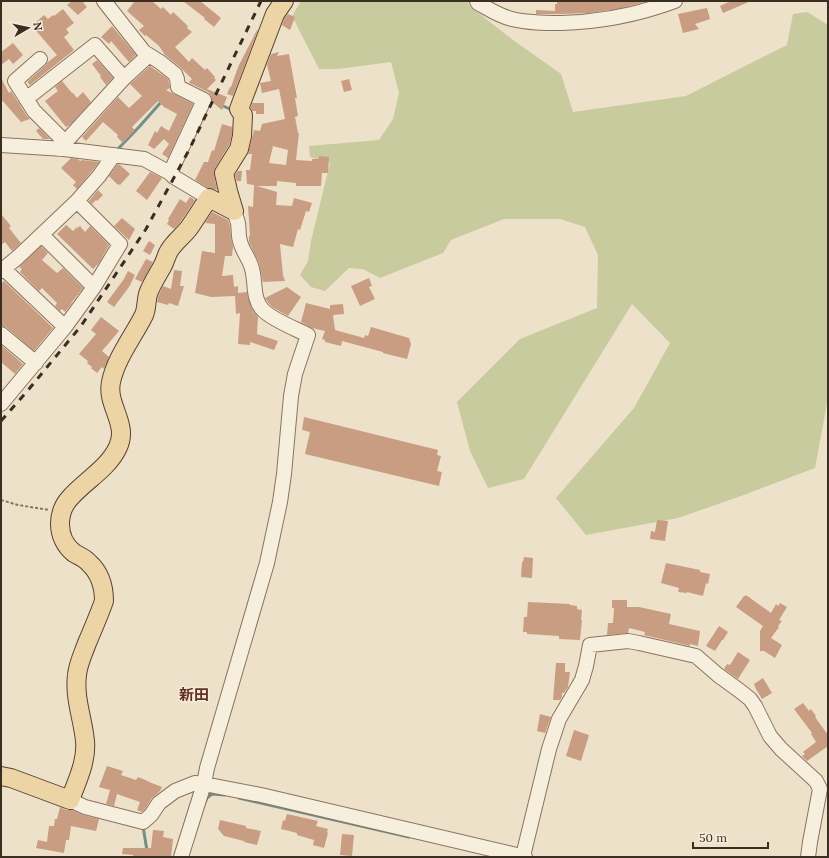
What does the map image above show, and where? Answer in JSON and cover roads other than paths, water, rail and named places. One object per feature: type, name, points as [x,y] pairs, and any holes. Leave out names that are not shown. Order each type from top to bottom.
[{"type":"main road","points":[[234,211],[224,173],[239,149],[242,136],[243,115],[238,109],[275,14],[284,1]]},
{"type":"main road","points":[[1,776],[11,778],[70,800],[81,770],[85,752],[85,737],[77,701],[77,675],[80,662],[104,601],[104,592],[99,575],[94,567],[67,546],[60,528],[61,515],[68,499],[110,459],[120,444],[122,432],[113,405],[110,386],[112,376],[145,313],[147,296],[163,266],[169,250],[188,228],[209,198],[234,211]]},
{"type":"street","points":[[104,1],[147,57],[160,62],[175,74],[178,87],[204,100],[170,173]]},
{"type":"street","points":[[477,1],[495,13],[511,19],[528,22],[552,23],[583,23],[625,16],[636,7],[651,10],[675,1]]},
{"type":"street","points":[[26,99],[95,45],[124,78]]},
{"type":"street","points":[[62,146],[124,78],[147,57]]},
{"type":"street","points":[[40,59],[15,81],[34,111],[62,146]]},
{"type":"street","points":[[1,144],[62,146],[144,159],[170,173],[174,177],[209,198]]},
{"type":"street","points":[[64,327],[4,263],[18,258],[77,201],[99,176],[114,155]]},
{"type":"street","points":[[3,399],[36,363],[64,327],[94,287],[120,244],[77,201]]},
{"type":"street","points":[[181,857],[204,784],[207,768],[268,563],[284,474],[290,404],[295,374],[308,335],[270,316],[258,304],[251,262],[247,257],[240,241],[238,222],[234,211]]},
{"type":"street","points":[[42,235],[94,287]]},
{"type":"street","points":[[1,334],[36,363]]},
{"type":"street","points":[[70,800],[84,807],[143,822],[165,798],[176,791],[195,783],[204,784],[268,797],[524,857],[549,749],[559,719],[582,680],[590,645],[639,642],[696,656],[750,699],[770,736],[781,749],[816,781],[820,789],[808,857]]},
{"type":"waterway","points":[[117,150],[162,101]]},
{"type":"waterway","points":[[221,105],[232,110]]},
{"type":"waterway","points":[[204,804],[207,798],[212,794],[225,795]]},
{"type":"waterway","points":[[239,798],[409,837]]},
{"type":"waterway","points":[[143,826],[148,857]]},
{"type":"railway","points":[[1,421],[81,326],[146,229],[189,150],[261,1]]},
{"type":"district","name":"新田","points":[[194,694]]}]
